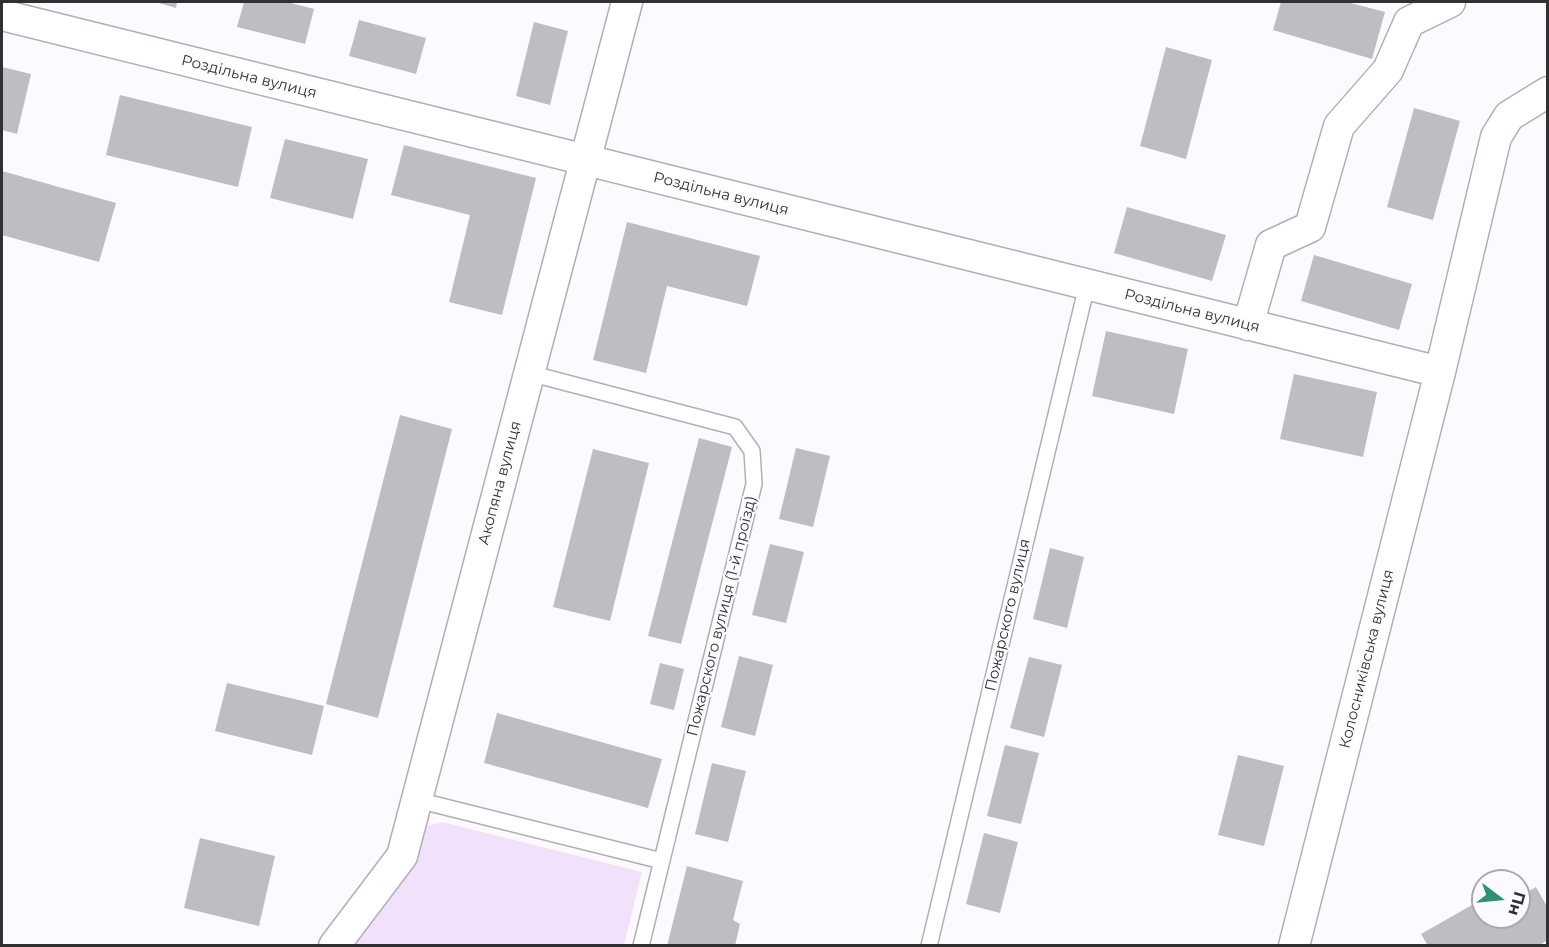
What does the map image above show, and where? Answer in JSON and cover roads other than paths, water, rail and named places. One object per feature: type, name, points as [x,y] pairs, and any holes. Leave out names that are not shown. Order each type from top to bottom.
[{"type":"street","name":"Акопяна вулиця","points":[[334,945],[402,856],[627,2]]},
{"type":"street","points":[[1248,325],[1271,245],[1310,227],[1339,126],[1388,70],[1409,22],[1450,2]]},
{"type":"street","name":"Роздільна вулиця","points":[[2,15],[1440,372]]},
{"type":"street","name":"Колосниківська вулиця","points":[[1294,945],[1440,372],[1496,137],[1509,116],[1548,92]]},
{"type":"lane","name":"Пожарского вулиця","points":[[929,945],[1087,285]]},
{"type":"lane","name":"Пожарского вулиця (1-й проїзд)","points":[[529,374],[735,427],[752,451],[754,484],[641,945]]},
{"type":"lane","points":[[417,800],[662,861]]}]
